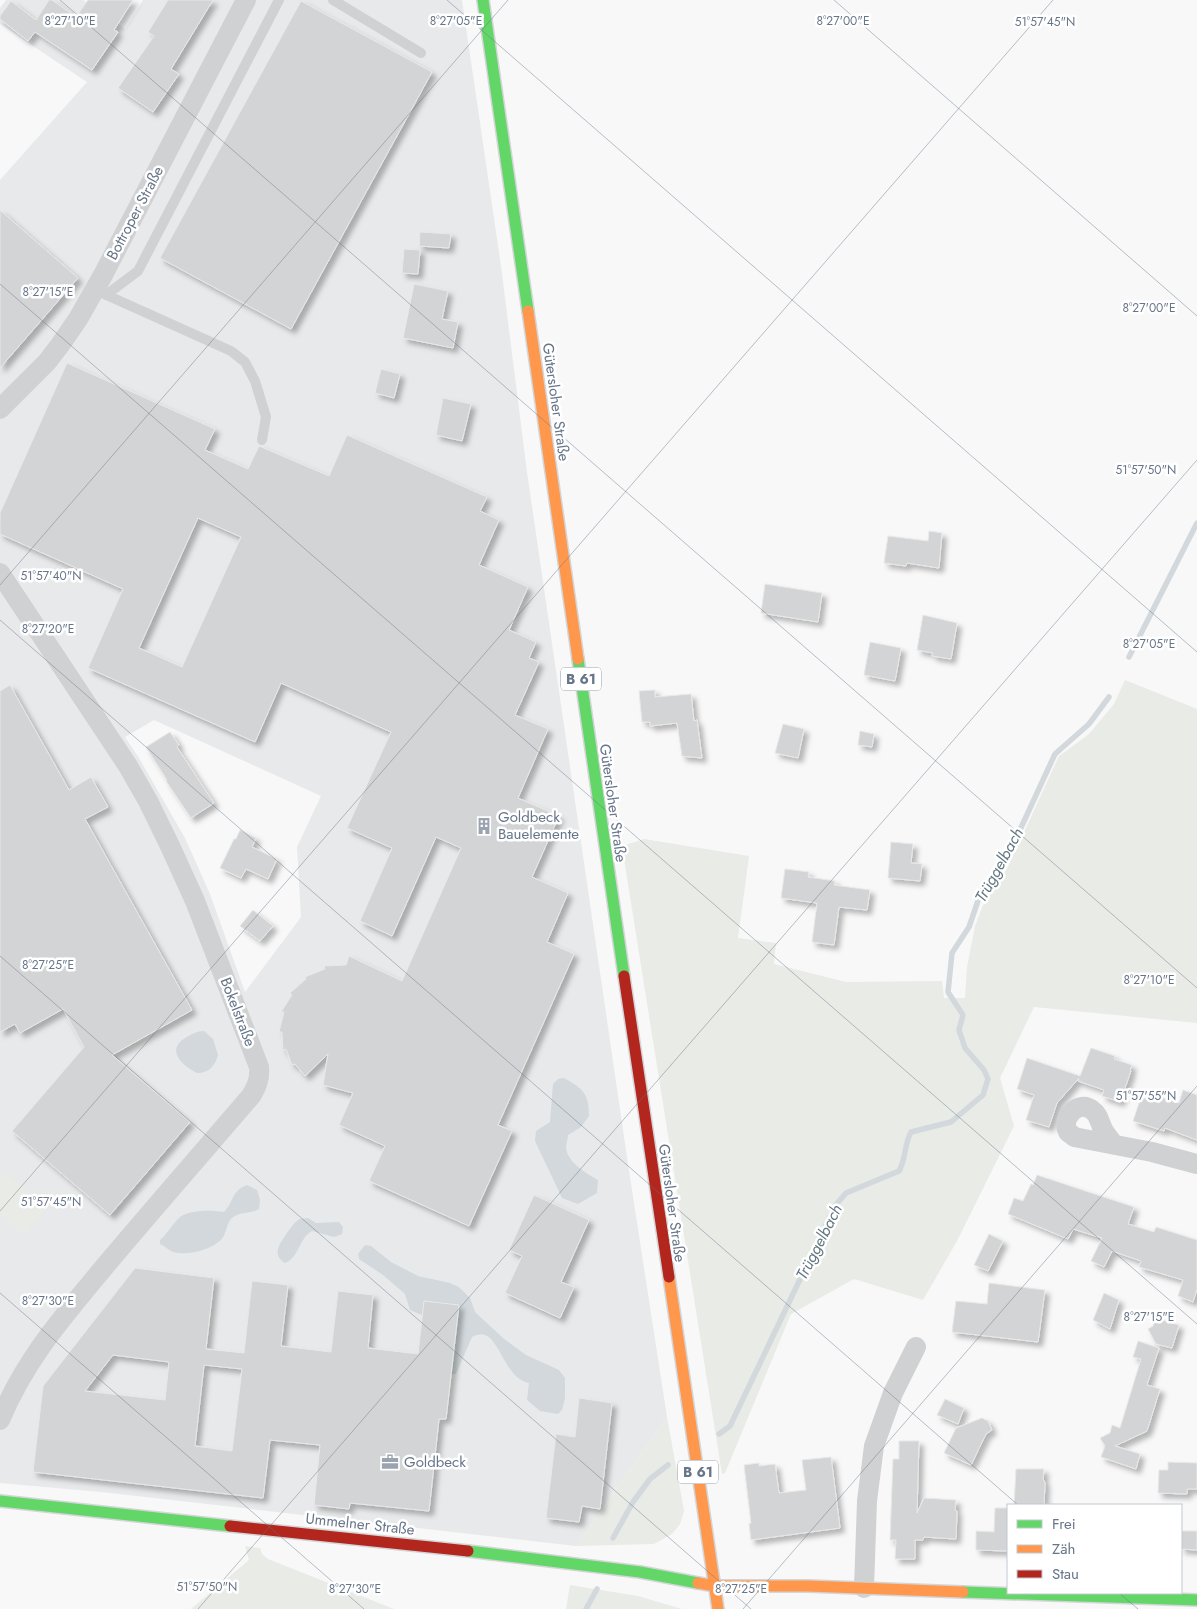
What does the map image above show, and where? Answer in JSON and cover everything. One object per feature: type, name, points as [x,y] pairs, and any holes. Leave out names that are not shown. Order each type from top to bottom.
[{"type":"main road","name":"Gütersloher Straße","points":[[483,0],[604,842],[718,1609]]},
{"type":"main road","name":"Ummelner Straße","points":[[0,1501],[532,1558],[640,1572],[715,1586],[808,1586],[1007,1593]]},
{"type":"main road","name":"Ummelner Straße","points":[[1030,1594],[1197,1600]]},
{"type":"street","name":"Bottroper Straße","points":[[0,409],[47,362],[78,319],[100,293],[246,0]]},
{"type":"street","name":"Bokelstraße","points":[[0,573],[128,766],[148,802],[195,901],[257,1063],[260,1076],[258,1086],[251,1096],[47,1336],[17,1383],[0,1420]]},
{"type":"street","points":[[1113,1144],[1197,1164]]},
{"type":"street","points":[[864,1588],[867,1501],[874,1446],[893,1393],[916,1347]]},
{"type":"lane","points":[[100,293],[138,271],[279,0]]},
{"type":"lane","points":[[333,0],[421,53]]},
{"type":"lane","points":[[100,293],[231,351],[245,362],[255,381],[266,417],[262,440]]},
{"type":"shaded area","points":[[6,0],[83,0],[125,29],[143,0],[462,0],[501,266],[527,472],[628,1164],[667,1417],[576,1546],[101,1492],[0,1483],[0,180],[87,82],[0,24],[0,8]],"holes":[[[154,720],[321,796],[297,847],[301,917],[245,992],[210,894],[185,838],[125,737]]]},
{"type":"shaded area","points":[[1125,680],[1197,709],[1197,1023],[1034,1007],[1000,1078],[1014,1126],[957,1241],[923,1300],[854,1279],[791,1314],[725,1473],[722,1474],[622,846],[644,839],[749,856],[738,938],[776,943],[774,964],[846,982],[942,981],[944,998],[965,998],[967,967],[975,926],[988,893],[1007,869],[1059,756],[1089,734],[1114,704]]},
{"type":"shaded area","points":[[204,1031],[213,1039],[218,1055],[211,1068],[205,1072],[197,1073],[178,1058],[176,1048],[185,1038]]},
{"type":"shaded area","points":[[564,1078],[576,1085],[584,1093],[589,1108],[589,1116],[581,1127],[568,1135],[567,1153],[578,1167],[598,1180],[597,1193],[578,1204],[562,1198],[535,1141],[536,1131],[550,1122],[553,1084],[558,1079]]},
{"type":"shaded area","points":[[6,1173],[47,1208],[24,1235],[0,1214],[0,1180]]},
{"type":"shaded area","points":[[247,1185],[257,1190],[260,1200],[259,1209],[234,1216],[229,1221],[223,1238],[216,1244],[198,1251],[179,1253],[173,1252],[160,1244],[160,1240],[182,1216],[187,1213],[200,1211],[224,1212],[238,1190]]},
{"type":"shaded area","points":[[308,1218],[316,1223],[339,1222],[343,1227],[342,1234],[334,1237],[312,1231],[304,1238],[293,1257],[285,1263],[278,1256],[280,1245],[296,1221]]},
{"type":"shaded area","points":[[365,1245],[371,1246],[391,1262],[418,1276],[450,1283],[459,1287],[470,1298],[475,1312],[503,1338],[526,1355],[559,1370],[565,1378],[565,1398],[562,1410],[558,1414],[540,1411],[527,1400],[529,1383],[519,1379],[505,1362],[494,1343],[488,1337],[481,1334],[472,1337],[456,1374],[451,1374],[459,1305],[424,1301],[422,1315],[410,1310],[405,1294],[383,1275],[359,1259],[358,1254]]},
{"type":"shaded area","points":[[667,1417],[684,1511],[680,1524],[672,1534],[654,1544],[576,1546]]},
{"type":"shaded area","points":[[245,1546],[260,1548],[262,1554],[268,1559],[394,1609],[191,1609],[249,1560]]},
{"type":"shaded area","points":[[570,1585],[638,1596],[682,1609],[566,1609]]},
{"type":"building","points":[[49,0],[52,0],[76,17],[88,0],[133,0],[114,30],[118,32],[92,70],[35,32],[28,41],[0,19],[0,16],[11,1],[36,20]]},
{"type":"building","points":[[168,0],[213,0],[171,69],[179,74],[153,112],[118,88],[154,36],[148,32]]},
{"type":"building","points":[[301,1],[432,72],[291,329],[160,258]]},
{"type":"building","points":[[0,210],[78,278],[0,368]]},
{"type":"building","points":[[420,232],[451,234],[449,248],[419,246]]},
{"type":"building","points":[[404,249],[420,250],[418,274],[402,273]]},
{"type":"building","points":[[414,284],[448,291],[442,319],[458,322],[453,348],[403,338]]},
{"type":"building","name":"Goldbeck Bauelemente","points":[[67,363],[215,429],[205,450],[248,469],[259,446],[329,476],[347,435],[487,497],[480,511],[499,520],[479,565],[528,587],[509,630],[536,642],[529,658],[539,662],[515,715],[548,729],[518,798],[559,816],[532,877],[568,893],[547,942],[574,954],[498,1125],[512,1131],[469,1226],[369,1181],[385,1146],[339,1125],[353,1093],[323,1085],[328,1054],[305,1076],[295,1064],[292,1065],[286,1049],[283,1050],[282,1032],[279,1032],[284,1012],[281,1012],[292,995],[290,993],[306,979],[305,977],[325,969],[324,966],[346,965],[349,956],[402,981],[461,848],[436,837],[392,936],[360,921],[392,848],[347,828],[391,732],[281,683],[255,742],[88,668],[123,589],[0,534],[0,513]],"holes":[[[198,518],[241,537],[182,667],[139,648]]]},
{"type":"building","points":[[381,369],[400,374],[394,398],[375,393]]},
{"type":"building","points":[[443,398],[471,404],[462,441],[436,435]]},
{"type":"building","points":[[929,531],[942,533],[939,568],[907,563],[906,566],[884,563],[888,536],[928,541]]},
{"type":"building","points":[[765,584],[822,593],[818,622],[761,613]]},
{"type":"building","points":[[923,615],[957,623],[951,659],[932,656],[933,653],[917,650]]},
{"type":"building","points":[[870,642],[901,648],[895,681],[864,675]]},
{"type":"building","points":[[10,685],[69,790],[91,777],[108,807],[85,819],[192,1010],[112,1055],[190,1122],[110,1215],[12,1131],[84,1047],[63,1009],[20,1033],[15,1024],[0,1032],[0,691]]},
{"type":"building","points":[[655,690],[655,697],[691,694],[694,721],[697,720],[702,758],[682,756],[677,723],[650,726],[650,722],[642,722],[639,691]]},
{"type":"building","points":[[783,724],[804,729],[798,758],[775,753]]},
{"type":"building","points":[[860,731],[874,734],[872,747],[858,745]]},
{"type":"building","points":[[170,732],[179,745],[177,747],[214,803],[191,818],[146,747]]},
{"type":"building","points":[[240,830],[256,838],[252,847],[277,859],[268,879],[246,869],[241,878],[220,868]]},
{"type":"building","points":[[891,842],[913,844],[911,863],[922,864],[920,881],[888,878]]},
{"type":"building","points":[[785,869],[809,872],[808,877],[835,881],[834,885],[870,890],[867,910],[839,907],[834,945],[812,942],[817,903],[781,898]]},
{"type":"building","points":[[253,910],[273,926],[260,941],[240,926]]},
{"type":"building","points":[[1091,1048],[1115,1056],[1114,1059],[1132,1065],[1120,1102],[1102,1096],[1104,1090],[1078,1081],[1079,1078],[1057,1103],[1049,1127],[1026,1120],[1034,1095],[1017,1089],[1027,1058],[1080,1076]]},
{"type":"building","points":[[1183,1090],[1197,1095],[1197,1140],[1165,1128],[1164,1131],[1133,1121],[1141,1097],[1159,1103],[1161,1097],[1179,1103]]},
{"type":"building","points":[[1037,1175],[1134,1207],[1128,1224],[1154,1232],[1156,1227],[1197,1240],[1197,1289],[1193,1302],[1178,1296],[1183,1280],[1139,1267],[1141,1261],[1112,1251],[1104,1267],[1091,1261],[1102,1238],[1073,1229],[1068,1239],[1008,1214],[1014,1198],[1023,1201]]},
{"type":"building","points":[[534,1195],[589,1220],[561,1282],[574,1287],[560,1318],[505,1293],[522,1256],[509,1250]]},
{"type":"building","points":[[989,1234],[1003,1241],[988,1271],[974,1265]]},
{"type":"building","points":[[135,1268],[214,1278],[206,1349],[244,1353],[252,1281],[288,1285],[281,1346],[331,1352],[338,1291],[373,1295],[368,1348],[418,1354],[424,1301],[459,1305],[446,1419],[439,1419],[429,1511],[350,1503],[349,1509],[314,1505],[320,1445],[270,1440],[263,1498],[33,1472],[43,1386]],"holes":[[[113,1355],[169,1362],[165,1400],[85,1391]],[[204,1365],[242,1369],[232,1451],[195,1446]]]},
{"type":"building","points":[[989,1283],[1045,1290],[1038,1342],[952,1332],[956,1301],[987,1304]]},
{"type":"building","points":[[1104,1293],[1119,1300],[1110,1329],[1093,1320]]},
{"type":"building","points":[[1155,1318],[1179,1325],[1172,1348],[1156,1344],[1148,1329],[1153,1326]]},
{"type":"building","points":[[1138,1341],[1159,1348],[1147,1385],[1160,1389],[1147,1431],[1115,1446],[1140,1454],[1136,1469],[1101,1457],[1105,1446],[1100,1438],[1110,1433],[1112,1425],[1120,1428],[1141,1359],[1133,1357]]},
{"type":"building","points":[[579,1398],[612,1403],[600,1509],[582,1506],[579,1522],[546,1518],[556,1434],[575,1437]]},
{"type":"building","points":[[945,1399],[964,1408],[958,1424],[937,1415]]},
{"type":"building","points":[[982,1418],[988,1421],[992,1430],[986,1434],[971,1465],[944,1453],[956,1428]]},
{"type":"building","points":[[899,1441],[919,1441],[917,1513],[924,1498],[956,1500],[956,1539],[924,1537],[923,1540],[915,1540],[915,1559],[895,1559],[896,1540],[890,1540],[893,1459],[899,1459]]},
{"type":"building","points":[[831,1457],[840,1528],[751,1540],[749,1524],[751,1523],[744,1465],[759,1463],[759,1466],[775,1464],[779,1493],[806,1490],[802,1460]]},
{"type":"building","points":[[1168,1462],[1197,1463],[1197,1489],[1187,1489],[1187,1494],[1158,1493],[1159,1470],[1168,1470]]},
{"type":"building","points":[[1016,1469],[1044,1469],[1044,1504],[1014,1504]]},
{"type":"building","points":[[995,1508],[1007,1508],[1007,1551],[976,1550],[976,1531],[994,1532]]},
{"type":"building","points":[[1182,1531],[1197,1531],[1197,1550],[1182,1549]]},
{"type":"waterway","name":"Trüggelbach","points":[[1129,657],[1197,523]]},
{"type":"waterway","name":"Trüggelbach","points":[[719,1434],[730,1426],[835,1206],[846,1193],[899,1171],[911,1132],[951,1122],[983,1095],[988,1079],[984,1070],[965,1048],[959,1030],[963,1015],[948,992],[952,953],[969,927],[981,892],[1002,864],[1019,832],[1055,754],[1089,724],[1109,697]]},
{"type":"waterway","name":"Trüggelbach","points":[[613,1538],[633,1502],[650,1479],[668,1465]]},
{"type":"waterway","name":"Trüggelbach","points":[[586,1609],[597,1589]]},
{"type":"traffic: fast","points":[[483,0],[528,311]]},
{"type":"traffic: fast","points":[[578,659],[624,976]]},
{"type":"traffic: fast","points":[[0,1501],[230,1526]]},
{"type":"traffic: fast","points":[[468,1551],[640,1572],[698,1583]]},
{"type":"traffic: fast","points":[[963,1592],[1007,1594]]},
{"type":"traffic: fast","points":[[1022,1594],[1197,1600]]},
{"type":"traffic: slow","points":[[528,311],[578,659]]},
{"type":"traffic: slow","points":[[669,1277],[718,1609]]},
{"type":"traffic: slow","points":[[698,1583],[715,1586],[808,1586],[963,1592]]},
{"type":"traffic: jam","points":[[624,976],[669,1277]]},
{"type":"traffic: jam","points":[[230,1526],[468,1551]]},
{"type":"place","name":"Goldbeck Bauelemente","points":[[484,826]]},
{"type":"place","name":"Goldbeck","points":[[390,1462]]}]
